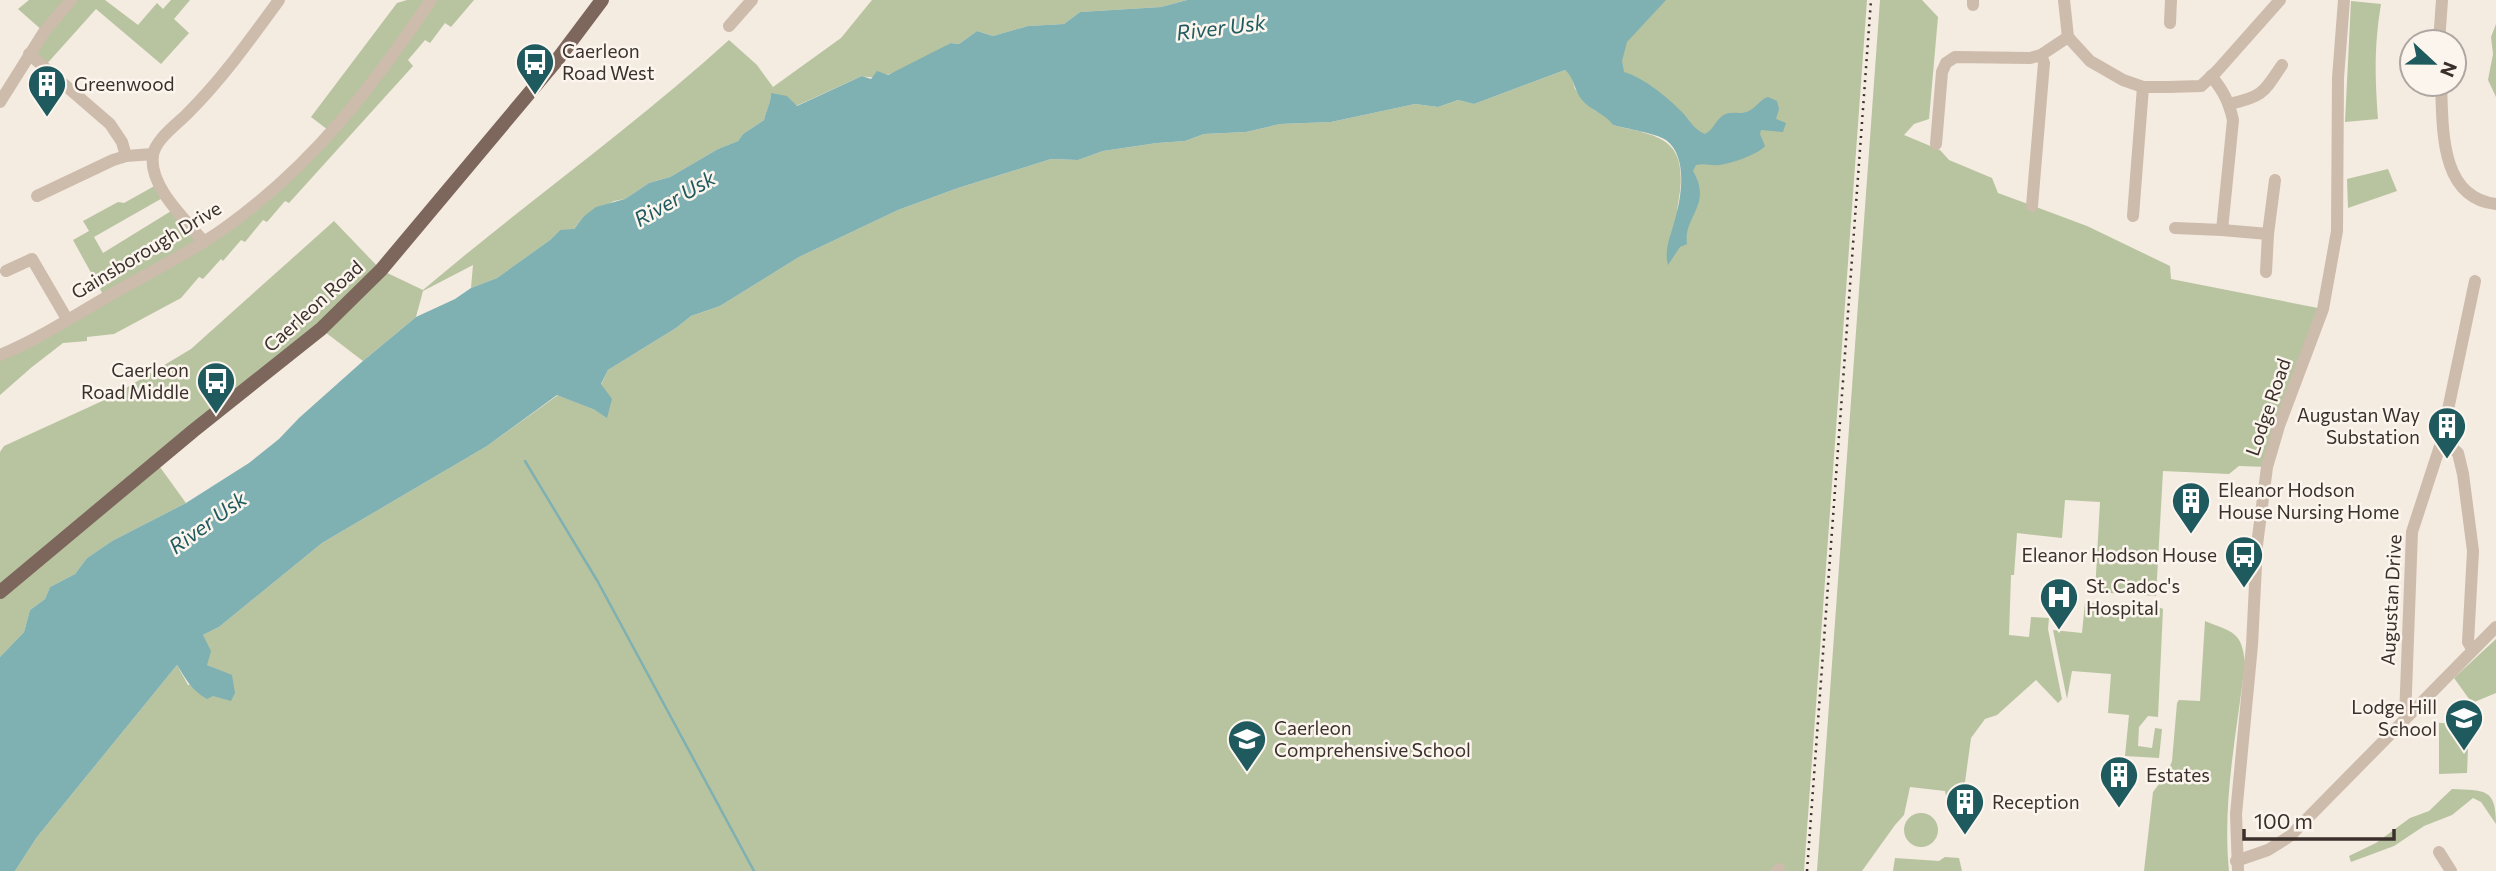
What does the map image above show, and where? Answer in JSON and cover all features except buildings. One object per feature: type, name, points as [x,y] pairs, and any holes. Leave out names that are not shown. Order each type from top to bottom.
[{"type":"main road","name":"Caerleon Road","points":[[0,592],[321,329],[381,270],[548,71],[602,0]]},
{"type":"street","points":[[0,102],[29,54],[71,0]]},
{"type":"street","name":"Gainsborough Drive","points":[[0,355],[204,242],[281,184],[331,135],[367,90],[431,0]]},
{"type":"street","points":[[729,26],[752,0]]},
{"type":"street","points":[[2064,0],[2068,37],[2090,61],[2123,80],[2143,86],[2201,86],[2280,0]]},
{"type":"street","points":[[2170,23],[2171,0]]},
{"type":"street","name":"Lodge Road","points":[[2237,866],[2237,807],[2252,645],[2257,545],[2267,467],[2279,426],[2323,309],[2336,239],[2338,78],[2344,0]]},
{"type":"street","points":[[2440,28],[2442,0]]},
{"type":"street","points":[[204,242],[156,181],[153,154],[159,142],[208,93],[238,57],[276,1]]},
{"type":"street","points":[[1936,144],[1942,72],[1946,63],[1955,57],[2019,59],[2042,55],[2068,37]]},
{"type":"street","points":[[29,54],[110,124],[117,132],[126,156]]},
{"type":"street","points":[[2032,206],[2044,69],[2042,55]]},
{"type":"street","points":[[2230,104],[2264,93],[2282,65]]},
{"type":"street","points":[[2211,76],[2230,104],[2233,120],[2222,230]]},
{"type":"street","points":[[2133,216],[2143,86]]},
{"type":"street","points":[[2442,98],[2445,145],[2458,183],[2472,197],[2484,203],[2496,204]]},
{"type":"street","points":[[37,196],[126,156],[153,154]]},
{"type":"street","points":[[2266,272],[2275,180]]},
{"type":"street","points":[[2175,228],[2268,234]]},
{"type":"street","points":[[6,271],[32,259],[66,319]]},
{"type":"street","name":"Augustan Drive","points":[[2405,718],[2412,533],[2441,443],[2475,281]]},
{"type":"street","points":[[2441,443],[2451,446],[2458,453],[2463,474],[2473,551],[2468,642],[2473,650]]},
{"type":"street","points":[[2237,866],[2290,836],[2496,627]]},
{"type":"street","points":[[2439,852],[2451,871]]},
{"type":"green space","points":[[29,0],[105,0],[138,25],[157,3],[163,9],[171,0],[190,0],[174,19],[189,33],[161,64],[96,9],[44,67],[29,54],[44,32],[18,9]]},
{"type":"green space","points":[[407,0],[474,0],[451,27],[445,23],[430,43],[425,40],[408,60],[413,66],[289,203],[285,201],[267,222],[263,220],[245,242],[241,240],[203,279],[199,277],[181,298],[114,334],[87,337],[87,341],[63,343],[0,395],[0,355],[105,298],[73,240],[89,231],[83,221],[158,184],[166,196],[94,237],[103,253],[176,208],[204,242],[332,133],[311,117],[397,3]]},
{"type":"green space","points":[[872,0],[1187,0],[1161,7],[1080,12],[1064,24],[1028,26],[993,36],[977,31],[959,44],[951,43],[908,67],[883,76],[862,76],[796,106],[771,94],[764,120],[743,134],[738,141],[718,149],[670,177],[649,183],[625,199],[614,201],[583,217],[573,230],[560,230],[497,278],[471,288],[473,265],[423,291],[416,317],[363,361],[321,329],[157,463],[186,503],[112,541],[87,558],[75,574],[50,587],[45,599],[30,610],[24,632],[0,657],[0,452],[4,446],[111,397],[191,349],[334,221],[381,270],[423,290],[654,105],[729,40],[757,65],[773,87],[841,38]]},
{"type":"green space","points":[[1622,0],[1867,0],[1804,871],[15,871],[37,837],[177,665],[188,685],[232,676],[207,665],[203,635],[219,627],[322,543],[487,446],[558,395],[595,410],[608,370],[691,316],[720,306],[799,257],[898,210],[1051,159],[1078,160],[1103,151],[1185,141],[1204,134],[1246,132],[1280,124],[1331,122],[1415,104],[1438,107],[1458,100],[1474,104],[1565,70],[1571,75],[1575,89],[1594,110],[1609,118],[1613,125],[1655,136],[1673,149],[1681,173],[1677,214],[1680,228],[1686,153],[1609,96]]},
{"type":"green space","points":[[1880,0],[1922,0],[1938,17],[1929,119],[1914,124],[1904,135],[1940,150],[1949,160],[1992,178],[1998,193],[2087,226],[2170,266],[2171,279],[2323,309],[2267,467],[2239,466],[2229,474],[2163,471],[2156,596],[2095,592],[2100,502],[2065,500],[2062,538],[2017,533],[2014,575],[2011,575],[2009,635],[2029,637],[2031,617],[2049,618],[2048,629],[2062,699],[2058,703],[2036,680],[1997,715],[1985,719],[1971,738],[1962,804],[1948,806],[1945,791],[1910,787],[1904,815],[1862,871],[1817,871]]},
{"type":"green space","points":[[2351,1],[2381,4],[2376,61],[2378,119],[2345,122]]},
{"type":"green space","points":[[2496,24],[2496,97],[2488,80],[2493,54],[2491,37]]},
{"type":"green space","points":[[2388,169],[2397,191],[2348,208],[2347,179]]},
{"type":"green space","points":[[2085,603],[2156,606],[2163,609],[2158,717],[2148,716],[2139,727],[2138,746],[2152,748],[2155,728],[2162,729],[2159,758],[2125,756],[2129,715],[2108,713],[2111,674],[2072,671],[2067,699],[2053,630],[2082,633]]},
{"type":"green space","points":[[2205,621],[2234,634],[2244,652],[2245,663],[2227,819],[2229,871],[2144,871],[2153,792],[2168,772],[2172,761],[2177,703],[2179,700],[2200,701]]},
{"type":"green space","points":[[2496,639],[2496,693],[2472,703],[2454,678]]},
{"type":"green space","points":[[2439,723],[2469,723],[2467,773],[2439,774]]},
{"type":"green space","points":[[2452,789],[2486,793],[2494,803],[2496,824],[2481,802],[2473,798],[2452,815],[2424,826],[2394,846],[2351,862],[2349,856],[2376,843],[2410,818],[2429,811]]},
{"type":"green space","points":[[1921,813],[1933,818],[1938,830],[1933,842],[1921,847],[1909,842],[1904,830],[1909,818]]},
{"type":"green space","points":[[1945,857],[1959,858],[1962,871],[1893,871],[1895,858],[1939,861]]},
{"type":"water","name":"River Usk","points":[[1187,0],[1666,0],[1627,42],[1622,61],[1624,72],[1662,94],[1705,134],[1724,115],[1749,111],[1768,97],[1777,101],[1779,109],[1776,119],[1786,123],[1783,132],[1761,130],[1765,146],[1751,155],[1724,164],[1696,165],[1693,171],[1700,193],[1699,202],[1689,226],[1687,244],[1680,247],[1668,265],[1667,249],[1681,191],[1678,157],[1666,140],[1613,125],[1582,100],[1565,70],[1474,104],[1458,100],[1438,107],[1415,104],[1331,122],[1280,124],[1246,132],[1204,134],[1185,141],[1103,151],[1078,160],[1051,159],[898,210],[799,257],[720,306],[691,316],[608,370],[601,384],[612,399],[607,418],[595,410],[557,395],[487,446],[322,543],[219,627],[203,635],[211,651],[207,665],[232,675],[235,693],[231,701],[201,696],[189,684],[177,665],[37,837],[15,871],[0,871],[0,657],[24,632],[30,610],[45,599],[50,587],[75,574],[87,558],[112,541],[186,503],[249,463],[416,317],[455,299],[471,288],[497,278],[560,230],[574,229],[583,217],[596,207],[625,199],[649,183],[670,177],[718,149],[738,141],[743,134],[764,120],[771,93],[787,96],[797,106],[862,76],[871,79],[877,71],[888,75],[951,43],[959,44],[977,31],[993,36],[1028,26],[1064,24],[1080,12],[1161,7]]},
{"type":"waterway","points":[[525,461],[598,582],[754,871]]},
{"type":"railway","points":[[1807,871],[1871,0]]},
{"type":"place","name":"Caerleon Road West","points":[[535,96]]},
{"type":"place","name":"Greenwood","points":[[47,118]]},
{"type":"place","name":"Caerleon Road Middle","points":[[216,415]]},
{"type":"place","name":"Augustan Way Substation","points":[[2447,460]]},
{"type":"place","name":"Eleanor Hodson House Nursing Home","points":[[2191,535]]},
{"type":"place","name":"Eleanor Hodson House","points":[[2244,589]]},
{"type":"place","name":"St. Cadoc's Hospital","points":[[2059,631]]},
{"type":"place","name":"Lodge Hill School","points":[[2464,752]]},
{"type":"place","name":"Caerleon Comprehensive School","points":[[1247,773]]},
{"type":"place","name":"Estates","points":[[2119,809]]},
{"type":"place","name":"Reception","points":[[1965,836]]}]
